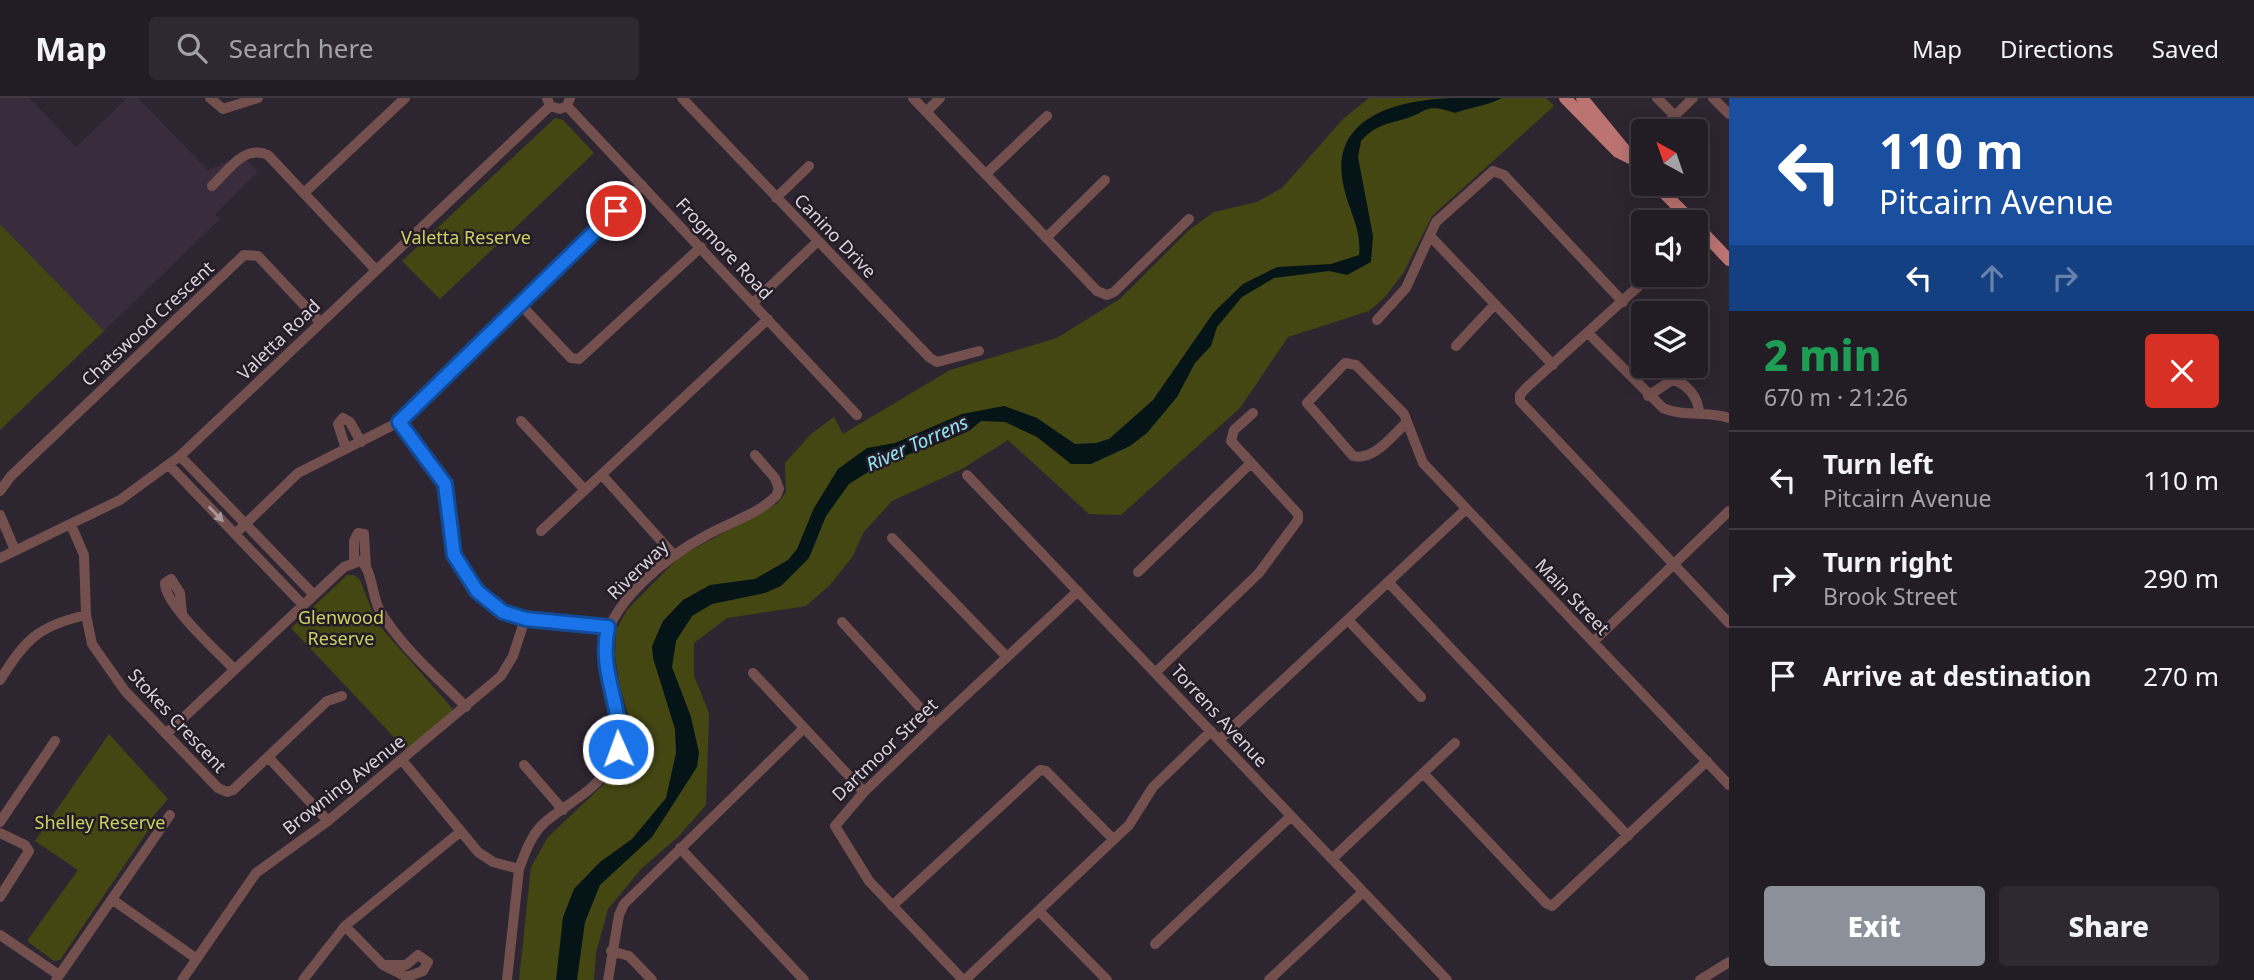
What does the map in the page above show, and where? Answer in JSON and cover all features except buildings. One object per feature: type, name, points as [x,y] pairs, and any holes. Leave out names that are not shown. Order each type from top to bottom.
[{"type":"main road","points":[[1565,98],[1618,152],[1630,158]]},
{"type":"main road","points":[[1582,98],[1624,146],[1630,158]]},
{"type":"main road","points":[[1666,196],[1680,210]]},
{"type":"main road","points":[[1708,239],[1729,260]]},
{"type":"street","points":[[210,98],[223,109],[258,98]]},
{"type":"street","points":[[304,193],[405,98]]},
{"type":"street","name":"Canino Drive","points":[[682,98],[930,358],[937,362],[979,351]]},
{"type":"street","points":[[914,98],[1097,291],[1107,295],[1114,292],[1189,219]]},
{"type":"street","points":[[926,111],[940,98]]},
{"type":"street","points":[[1657,98],[1675,116]]},
{"type":"street","points":[[1672,119],[1693,98]]},
{"type":"street","points":[[1713,98],[1729,114]]},
{"type":"street","points":[[549,102],[559,109],[568,102]]},
{"type":"street","name":"Valetta Road","points":[[0,558],[120,500],[180,456],[549,102]]},
{"type":"street","name":"Frogmore Road","points":[[568,102],[857,415]]},
{"type":"street","points":[[986,174],[1047,116]]},
{"type":"street","points":[[212,186],[246,153],[258,151],[268,155],[376,270]]},
{"type":"street","points":[[776,198],[809,166]]},
{"type":"street","points":[[1377,320],[1406,288],[1436,222],[1487,174],[1499,171],[1623,302]]},
{"type":"street","points":[[1046,238],[1105,180]]},
{"type":"street","points":[[235,534],[298,473],[399,422],[642,185]]},
{"type":"street","points":[[1430,236],[1553,365]]},
{"type":"street","points":[[753,303],[818,241]]},
{"type":"street","points":[[521,305],[571,358],[579,359],[701,247]]},
{"type":"street","name":"Chatswood Crescent","points":[[0,491],[11,476],[244,255],[258,256],[320,322]]},
{"type":"street","points":[[1639,287],[1520,395],[1524,407],[1729,623]]},
{"type":"street","points":[[1456,346],[1495,304]]},
{"type":"street","points":[[541,531],[768,319]]},
{"type":"street","points":[[1588,333],[1648,396],[1672,412],[1699,412],[1729,418]]},
{"type":"street","name":"Main Street","points":[[1406,423],[1369,456],[1362,458],[1353,456],[1309,409],[1307,403],[1345,363],[1351,362],[1404,414],[1421,462],[1729,785]]},
{"type":"street","points":[[1648,396],[1672,380],[1679,381],[1696,398],[1699,412]]},
{"type":"street","points":[[1156,672],[1259,573],[1298,520],[1298,514],[1230,441],[1234,430],[1253,413]]},
{"type":"street","points":[[346,449],[338,424],[343,418],[350,422],[361,442]]},
{"type":"street","points":[[522,421],[585,490]]},
{"type":"street","points":[[399,422],[445,484],[449,534],[454,555],[463,574],[490,604],[503,612],[526,619],[608,627]]},
{"type":"street","name":"Riverway","points":[[507,980],[519,869],[534,834],[599,781],[618,749],[620,730],[603,650],[608,627],[624,603],[673,554],[776,496],[779,489],[775,478],[755,455]]},
{"type":"street","points":[[180,456],[314,595]]},
{"type":"street","points":[[1138,572],[1250,464]]},
{"type":"street","points":[[169,465],[303,605]]},
{"type":"street","points":[[601,475],[673,554]]},
{"type":"street","name":"Torrens Avenue","points":[[967,475],[1447,980]]},
{"type":"street","points":[[964,980],[1129,825],[1153,787],[1348,620],[1466,509]]},
{"type":"street","points":[[1593,642],[1729,511]]},
{"type":"street","points":[[0,515],[15,550]]},
{"type":"street","name":"Stokes Crescent","points":[[71,525],[86,569],[86,615],[92,644],[109,671],[218,788],[227,792],[233,790],[327,701],[342,695]]},
{"type":"street","points":[[354,561],[354,538],[358,533],[364,534],[366,567],[376,603],[386,621],[466,707]]},
{"type":"street","points":[[892,538],[1006,656]]},
{"type":"street","points":[[166,734],[303,605],[354,561],[360,561],[366,567]]},
{"type":"street","points":[[1389,583],[1628,836]]},
{"type":"street","name":"Dartmoor Street","points":[[964,980],[869,881],[835,826],[864,792],[934,724],[1078,591]]},
{"type":"street","points":[[182,613],[234,669]]},
{"type":"street","points":[[0,680],[31,636],[58,621],[86,615]]},
{"type":"street","name":"Browning Avenue","points":[[182,980],[256,873],[328,821],[501,676],[513,656],[526,619]]},
{"type":"street","points":[[1348,620],[1420,696]]},
{"type":"street","points":[[842,622],[934,724]]},
{"type":"street","points":[[753,673],[864,792]]},
{"type":"street","points":[[608,980],[611,951],[624,904],[804,728]]},
{"type":"street","points":[[0,822],[55,741]]},
{"type":"street","points":[[1332,859],[1455,743]]},
{"type":"street","points":[[268,757],[328,821]]},
{"type":"street","points":[[402,761],[460,832],[493,862],[519,869]]},
{"type":"street","points":[[1423,773],[1546,903],[1552,905],[1707,761]]},
{"type":"street","points":[[524,765],[563,810]]},
{"type":"street","points":[[892,906],[1040,770],[1046,771],[1113,839]]},
{"type":"street","points":[[0,934],[58,978],[170,815]]},
{"type":"street","points":[[1155,944],[1291,816]]},
{"type":"street","points":[[303,980],[345,926],[460,832]]},
{"type":"street","points":[[0,833],[25,845],[29,851],[0,897]]},
{"type":"street","points":[[680,848],[804,980]]},
{"type":"street","points":[[1273,979],[1363,892]]},
{"type":"street","points":[[113,900],[197,959]]},
{"type":"street","points":[[1039,911],[1107,980]]},
{"type":"street","points":[[345,926],[383,965]]},
{"type":"street","points":[[611,951],[629,956],[652,980]]},
{"type":"street","points":[[1700,980],[1727,967]]},
{"type":"shaded area","points":[[0,98],[29,98],[76,147],[127,98],[138,98],[208,170],[241,155],[258,172],[215,214],[220,219],[104,331],[0,224]]},
{"type":"green space","points":[[1369,98],[1546,98],[1554,106],[1432,216],[1404,272],[1385,297],[1369,311],[1288,337],[1240,408],[1121,515],[1089,514],[1008,440],[962,469],[892,501],[863,533],[853,556],[830,585],[806,606],[727,618],[694,643],[694,676],[709,713],[706,805],[679,836],[642,868],[608,909],[596,953],[594,980],[519,980],[531,867],[548,837],[618,771],[630,742],[629,717],[620,688],[615,655],[616,630],[627,610],[679,557],[778,503],[786,492],[785,463],[811,434],[834,417],[843,434],[950,370],[1057,338],[1121,298],[1189,230],[1214,212],[1257,202],[1282,188],[1343,119]]},
{"type":"green space","name":"Valetta Reserve","points":[[555,118],[563,120],[594,153],[440,299],[402,261]]},
{"type":"green space","points":[[0,224],[104,331],[0,430]]},
{"type":"green space","name":"Glenwood Reserve","points":[[347,575],[354,575],[360,580],[377,623],[452,708],[452,713],[407,751],[291,628]]},
{"type":"green space","name":"Shelley Reserve","points":[[109,734],[168,799],[154,815],[147,832],[60,960],[54,961],[27,941],[78,870],[35,841]]},
{"type":"water","name":"River Torrens","points":[[1452,98],[1502,98],[1455,113],[1437,108],[1426,110],[1380,127],[1361,141],[1358,157],[1373,236],[1371,262],[1347,275],[1329,271],[1274,278],[1242,297],[1217,327],[1211,346],[1195,363],[1177,397],[1147,433],[1130,446],[1091,464],[1071,464],[1037,437],[1005,422],[981,421],[969,431],[879,465],[849,484],[826,516],[809,558],[781,586],[765,593],[712,604],[692,616],[676,641],[672,667],[691,717],[699,753],[697,767],[652,837],[600,885],[585,922],[577,980],[556,980],[563,917],[574,889],[600,862],[632,839],[666,798],[676,753],[675,729],[653,658],[652,646],[663,621],[683,600],[710,585],[755,579],[788,560],[797,549],[814,508],[838,469],[867,448],[895,443],[962,414],[1004,406],[1037,418],[1075,444],[1109,439],[1153,400],[1214,312],[1243,284],[1277,267],[1331,264],[1359,255],[1357,229],[1344,188],[1342,164],[1346,144],[1356,129],[1371,117],[1389,109],[1410,103]]},
{"type":"route","points":[[616,211],[563,266],[399,422],[437,468],[445,484],[449,534],[454,555],[463,574],[490,604],[503,612],[526,619],[608,627],[603,650],[620,730],[618,749]]}]
